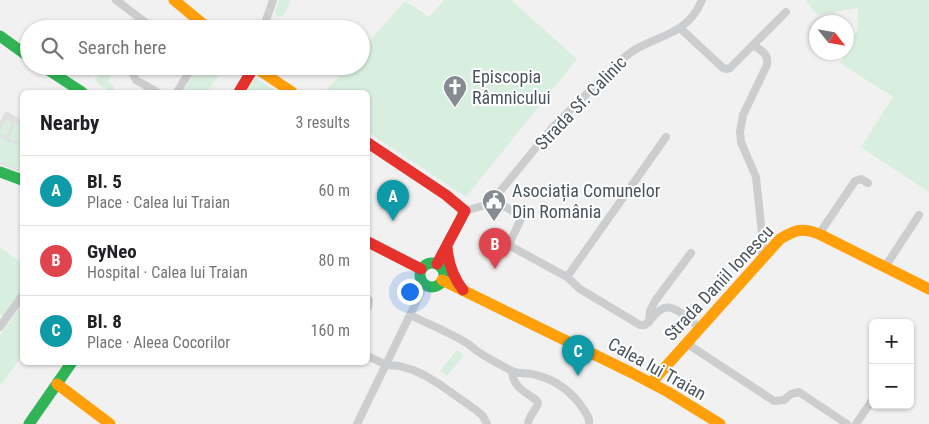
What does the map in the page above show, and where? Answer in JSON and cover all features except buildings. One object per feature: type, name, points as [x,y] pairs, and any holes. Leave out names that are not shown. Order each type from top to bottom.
[{"type":"street","points":[[116,0],[142,20]]},
{"type":"street","points":[[174,0],[197,20]]},
{"type":"street","points":[[266,20],[273,0]]},
{"type":"street","name":"Strada Sf. Calinic","points":[[464,211],[482,206],[494,200],[553,127],[625,56],[680,28],[697,11],[702,0]]},
{"type":"street","points":[[680,28],[726,69],[730,68],[786,12]]},
{"type":"street","points":[[0,36],[20,50]]},
{"type":"street","points":[[753,45],[763,52],[768,60],[743,116],[740,132],[741,142],[757,185],[763,243],[762,259]]},
{"type":"street","points":[[56,75],[79,90]]},
{"type":"street","points":[[134,75],[136,80],[154,90]]},
{"type":"street","points":[[178,90],[187,75]]},
{"type":"street","points":[[240,90],[249,75]]},
{"type":"street","points":[[266,75],[289,90]]},
{"type":"street","points":[[567,277],[666,137]]},
{"type":"street","points":[[370,144],[446,195],[464,211],[437,264]]},
{"type":"street","points":[[0,172],[20,179]]},
{"type":"street","points":[[819,234],[854,182],[861,179],[868,183]]},
{"type":"street","points":[[494,200],[520,215],[520,221],[510,242],[512,247],[567,277],[580,289],[640,325],[645,325],[663,308],[668,307],[677,310],[700,328]]},
{"type":"street","points":[[885,267],[919,215]]},
{"type":"street","name":"Strada Daniil Ionescu","points":[[651,383],[780,239],[800,228],[819,234],[929,289]]},
{"type":"street","points":[[370,243],[421,270]]},
{"type":"street","points":[[447,246],[453,274],[463,290]]},
{"type":"street","points":[[649,322],[650,311],[655,301],[691,253]]},
{"type":"street","points":[[426,264],[437,264],[442,269],[444,276],[437,285],[429,286],[421,279],[421,270],[426,264]]},
{"type":"street","name":"Calea lui Traian","points":[[442,280],[651,383],[720,424]]},
{"type":"street","points":[[357,424],[425,284]]},
{"type":"street","points":[[0,327],[20,299]]},
{"type":"street","points":[[410,315],[464,341],[485,356],[512,371],[539,375],[563,387],[580,404],[588,417],[589,424]]},
{"type":"street","points":[[686,343],[774,401],[784,400],[791,394],[799,392],[847,424]]},
{"type":"street","points":[[370,357],[386,365],[413,370],[432,380],[476,410],[483,416],[487,424]]},
{"type":"street","points":[[29,424],[70,365]]},
{"type":"street","points":[[512,371],[514,383],[538,403],[528,420],[528,424]]},
{"type":"street","points":[[57,384],[110,424]]},
{"type":"street","points":[[856,424],[869,405]]},
{"type":"shaded area","points":[[6,111],[20,119],[20,172],[0,164],[0,121]]},
{"type":"green space","points":[[279,0],[291,0],[284,15],[277,17],[275,13]]},
{"type":"green space","name":"Episcopia Râmnicului","points":[[444,0],[511,0],[577,59],[466,197],[370,133],[370,90],[327,90],[340,75],[370,75],[370,41],[405,1],[429,17]]},
{"type":"green space","points":[[806,0],[929,0],[929,192],[861,147],[893,97],[840,63],[842,60],[854,60],[854,36],[857,30],[858,8],[817,15]]},
{"type":"green space","points":[[98,75],[112,75],[108,82],[114,86],[115,90],[108,90],[95,80]]},
{"type":"green space","points":[[193,75],[218,75],[208,90],[184,90]]},
{"type":"green space","points":[[255,78],[276,90],[247,90]]},
{"type":"green space","points":[[5,119],[12,123],[6,137],[0,134]]},
{"type":"green space","points":[[15,123],[20,125],[20,143],[9,138]]},
{"type":"green space","points":[[0,137],[20,146],[20,170],[0,162]]},
{"type":"green space","points":[[0,247],[20,262],[20,295],[4,317],[0,314]]},
{"type":"green space","points":[[20,308],[20,359],[0,386],[0,335]]},
{"type":"green space","points":[[457,350],[464,355],[447,376],[440,371]]},
{"type":"traffic: fast","points":[[0,36],[20,50]]},
{"type":"traffic: fast","points":[[56,75],[79,90]]},
{"type":"traffic: fast","points":[[0,172],[20,179]]},
{"type":"traffic: fast","points":[[432,263],[440,267],[444,275],[440,283],[432,287],[424,283],[420,275],[424,267],[432,263]]},
{"type":"traffic: fast","points":[[29,424],[70,365]]},
{"type":"traffic: slow","points":[[174,0],[198,20]]},
{"type":"traffic: slow","points":[[266,75],[289,90]]},
{"type":"traffic: slow","points":[[651,383],[780,239],[790,233],[803,230],[819,234],[929,289]]},
{"type":"traffic: slow","points":[[442,280],[630,372],[668,392],[720,424]]},
{"type":"traffic: slow","points":[[57,384],[110,424]]},
{"type":"traffic: jam","points":[[240,90],[249,75]]},
{"type":"traffic: jam","points":[[370,144],[446,195],[465,211],[437,264]]},
{"type":"traffic: jam","points":[[370,243],[421,269]]},
{"type":"traffic: jam","points":[[447,246],[452,270],[463,290]]},
{"type":"place","name":"Episcopia Râmnicului","points":[[455,108]]},
{"type":"place","name":"Bl. 5","points":[[393,221]]},
{"type":"place","name":"Asociația Comunelor Din România","points":[[494,222]]},
{"type":"place","name":"GyNeo","points":[[495,269]]},
{"type":"place","name":"Bl. 8","points":[[578,376]]}]
